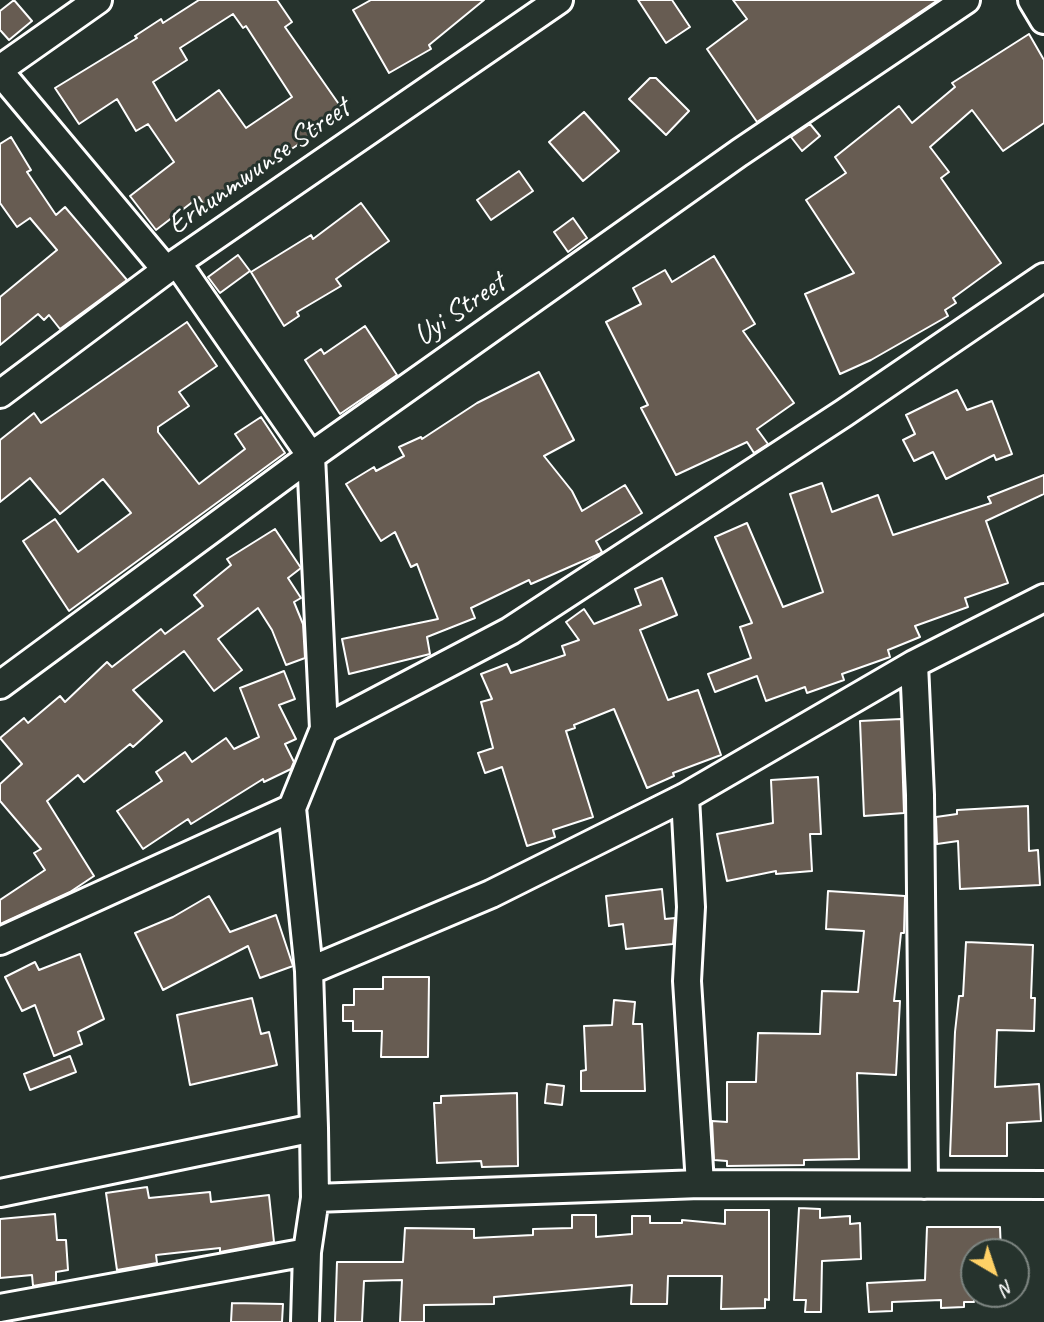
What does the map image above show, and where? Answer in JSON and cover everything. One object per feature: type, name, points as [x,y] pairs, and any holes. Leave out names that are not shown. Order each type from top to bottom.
[{"type":"street","points":[[98,0],[0,71],[172,267],[311,456],[324,729],[292,808],[309,971],[314,1128],[314,1198],[307,1252],[305,1322]]},
{"type":"street","name":"Erhunmwunse Street","points":[[0,394],[172,267],[559,0]]},
{"type":"street","name":"Uyi Street","points":[[0,685],[311,456],[739,153],[966,0]]},
{"type":"street","points":[[1032,0],[1044,20]]},
{"type":"street","points":[[324,729],[510,631],[844,413],[1044,277]]},
{"type":"street","points":[[309,971],[491,894],[685,797],[914,664],[1044,598]]},
{"type":"street","points":[[914,664],[920,795],[924,1185]]},
{"type":"street","points":[[685,797],[691,906],[687,981],[700,1184]]},
{"type":"street","points":[[0,941],[292,808]]},
{"type":"street","points":[[0,1193],[314,1128]]},
{"type":"street","points":[[314,1198],[700,1184],[1044,1185]]},
{"type":"street","points":[[0,1308],[307,1252]]},
{"type":"building","points":[[14,0],[32,21],[9,40],[0,30],[0,11]]},
{"type":"building","points":[[199,0],[277,0],[292,22],[285,27],[343,110],[309,133],[311,136],[230,190],[232,192],[207,210],[199,197],[156,230],[130,196],[174,162],[148,124],[136,131],[117,99],[79,124],[55,88],[137,38],[135,36],[161,19],[163,23]],"holes":[[[233,14],[243,28],[246,26],[292,97],[246,128],[219,90],[176,121],[153,82],[187,60],[180,48]]]},
{"type":"building","points":[[371,0],[484,0],[429,45],[431,49],[389,73],[353,10]]},
{"type":"building","points":[[638,0],[672,0],[690,27],[666,43]]},
{"type":"building","points":[[733,0],[938,0],[757,122],[707,49],[747,19]]},
{"type":"building","points":[[1029,34],[1044,60],[1044,123],[1003,151],[972,110],[930,147],[949,172],[941,178],[1001,263],[953,298],[956,303],[945,310],[948,316],[871,360],[840,374],[805,294],[854,273],[806,200],[846,173],[835,157],[899,106],[912,123],[955,87],[952,83]]},
{"type":"building","points":[[650,78],[656,78],[689,111],[666,135],[629,99]]},
{"type":"building","points":[[584,112],[619,151],[583,181],[549,142]]},
{"type":"building","points":[[810,124],[820,136],[802,151],[791,137]]},
{"type":"building","points":[[11,137],[31,170],[27,172],[56,215],[65,207],[127,280],[60,329],[49,315],[44,320],[38,314],[0,345],[0,297],[57,250],[30,218],[17,227],[0,203],[0,144]]},
{"type":"building","points":[[519,171],[533,191],[491,220],[477,200]]},
{"type":"building","points":[[361,203],[389,241],[336,279],[341,286],[297,312],[299,316],[284,326],[251,272],[311,235],[313,239]]},
{"type":"building","points":[[573,218],[587,238],[568,252],[554,232]]},
{"type":"building","points":[[238,255],[250,271],[220,293],[208,277]]},
{"type":"building","points":[[714,256],[755,324],[743,331],[794,403],[757,429],[768,444],[754,453],[747,442],[676,475],[641,408],[648,405],[606,322],[641,304],[633,288],[665,270],[672,282]]},
{"type":"building","points":[[187,322],[217,366],[179,392],[189,406],[158,427],[158,432],[199,484],[245,449],[235,434],[261,417],[285,453],[69,611],[23,541],[55,519],[78,552],[131,513],[103,479],[60,514],[30,478],[0,502],[0,440],[34,413],[41,423]]},
{"type":"building","points":[[365,326],[397,375],[340,414],[305,360],[321,349],[324,354]]},
{"type":"building","points":[[539,372],[574,440],[544,456],[572,491],[582,511],[625,485],[642,513],[596,541],[602,552],[599,554],[531,584],[529,580],[471,608],[475,618],[427,637],[430,654],[349,674],[342,639],[438,619],[417,564],[411,567],[395,532],[381,541],[346,484],[374,467],[376,471],[404,456],[399,447],[421,437],[422,439],[477,403]]},
{"type":"building","points":[[957,390],[967,410],[992,401],[1012,454],[996,460],[994,455],[946,479],[933,452],[914,461],[903,440],[915,434],[906,415]]},
{"type":"building","points":[[1044,475],[1044,494],[986,521],[1008,583],[965,598],[968,607],[915,626],[920,637],[888,650],[890,657],[842,674],[844,680],[807,693],[805,687],[766,701],[757,676],[715,692],[708,674],[751,658],[740,627],[752,623],[715,537],[747,523],[783,607],[823,592],[790,494],[822,483],[832,512],[878,495],[893,535],[991,503],[988,497]]},
{"type":"building","points":[[275,529],[301,568],[288,578],[301,598],[294,602],[303,624],[305,658],[286,665],[272,630],[258,608],[218,639],[242,670],[214,691],[184,651],[133,690],[162,721],[133,747],[130,744],[84,782],[78,775],[47,801],[94,876],[70,892],[0,924],[0,900],[45,870],[34,853],[41,849],[0,801],[0,784],[22,764],[0,738],[24,718],[28,723],[60,696],[65,702],[107,662],[112,667],[161,629],[165,634],[203,606],[194,595],[231,565],[227,559]]},
{"type":"building","points":[[662,578],[677,615],[640,630],[668,700],[698,690],[721,755],[673,773],[674,776],[647,788],[614,709],[574,725],[575,728],[566,731],[593,817],[553,830],[555,837],[527,846],[502,767],[485,773],[478,753],[493,748],[481,702],[492,699],[481,674],[507,664],[511,673],[565,655],[562,646],[579,640],[566,622],[584,609],[594,624],[641,605],[635,589]]},
{"type":"building","points":[[284,671],[295,699],[279,705],[296,739],[285,744],[294,762],[291,769],[264,782],[263,779],[191,824],[188,819],[143,849],[117,811],[162,781],[156,772],[185,752],[192,762],[226,738],[234,749],[259,737],[240,688]]},
{"type":"building","points":[[901,719],[904,813],[864,816],[860,721]]},
{"type":"building","points":[[818,777],[821,834],[810,834],[812,871],[776,874],[776,871],[727,881],[717,834],[773,823],[771,780]]},
{"type":"building","points":[[1028,806],[1029,851],[1038,850],[1040,885],[960,889],[958,841],[937,844],[936,817],[957,814],[957,810]]},
{"type":"building","points":[[662,889],[665,919],[675,918],[673,944],[626,949],[623,924],[609,926],[606,896]]},
{"type":"building","points":[[828,891],[905,896],[904,933],[901,933],[894,1001],[900,1001],[896,1075],[857,1073],[859,1159],[804,1160],[804,1165],[727,1166],[727,1161],[714,1160],[712,1121],[727,1122],[727,1082],[756,1082],[758,1033],[820,1034],[822,991],[858,992],[864,931],[826,929]]},
{"type":"building","points":[[209,896],[230,932],[276,915],[293,966],[260,978],[248,946],[163,990],[135,933],[173,917]]},
{"type":"building","points":[[966,942],[1033,945],[1031,998],[1035,998],[1034,1031],[997,1030],[995,1087],[1039,1084],[1041,1121],[1007,1123],[1007,1156],[950,1156],[955,1032],[959,996],[963,996]]},
{"type":"building","points":[[80,954],[104,1019],[78,1032],[82,1044],[54,1056],[35,1005],[22,1011],[5,977],[35,962],[39,970]]},
{"type":"building","points":[[383,977],[429,977],[428,1057],[381,1057],[382,1031],[353,1031],[353,1021],[343,1021],[343,1005],[354,1005],[354,989],[383,989]]},
{"type":"building","points":[[252,998],[261,1034],[269,1032],[277,1065],[190,1085],[177,1015]]},
{"type":"building","points":[[614,1000],[635,1002],[633,1024],[642,1024],[645,1091],[581,1091],[581,1071],[586,1070],[584,1026],[612,1025]]},
{"type":"building","points":[[70,1056],[76,1072],[30,1090],[24,1074]]},
{"type":"building","points":[[547,1084],[564,1086],[562,1105],[545,1103]]},
{"type":"building","points":[[517,1093],[518,1166],[482,1167],[481,1161],[437,1163],[434,1103],[441,1103],[441,1096]]},
{"type":"building","points":[[147,1187],[149,1198],[210,1192],[211,1202],[269,1195],[274,1242],[220,1252],[220,1248],[156,1255],[157,1263],[117,1270],[106,1193]]},
{"type":"building","points":[[799,1208],[820,1209],[820,1218],[850,1216],[850,1224],[860,1223],[861,1259],[822,1261],[821,1312],[805,1312],[806,1300],[794,1300]]},
{"type":"building","points":[[725,1210],[769,1210],[769,1300],[765,1299],[765,1308],[721,1309],[722,1276],[668,1276],[667,1304],[631,1304],[632,1285],[494,1297],[494,1304],[424,1305],[424,1322],[400,1322],[402,1280],[364,1281],[362,1322],[335,1322],[337,1262],[403,1262],[405,1228],[474,1229],[474,1238],[533,1235],[533,1229],[572,1228],[572,1215],[596,1215],[596,1237],[632,1234],[632,1216],[650,1216],[650,1223],[682,1223],[682,1220],[725,1224]]},
{"type":"building","points":[[55,1214],[57,1240],[66,1240],[68,1270],[56,1272],[56,1282],[33,1286],[32,1275],[0,1278],[0,1219]]},
{"type":"building","points":[[927,1227],[1000,1227],[1000,1238],[960,1238],[960,1307],[941,1308],[941,1300],[892,1302],[892,1311],[869,1312],[867,1283],[925,1280]]},
{"type":"building","points":[[232,1303],[283,1304],[282,1322],[231,1322]]}]
